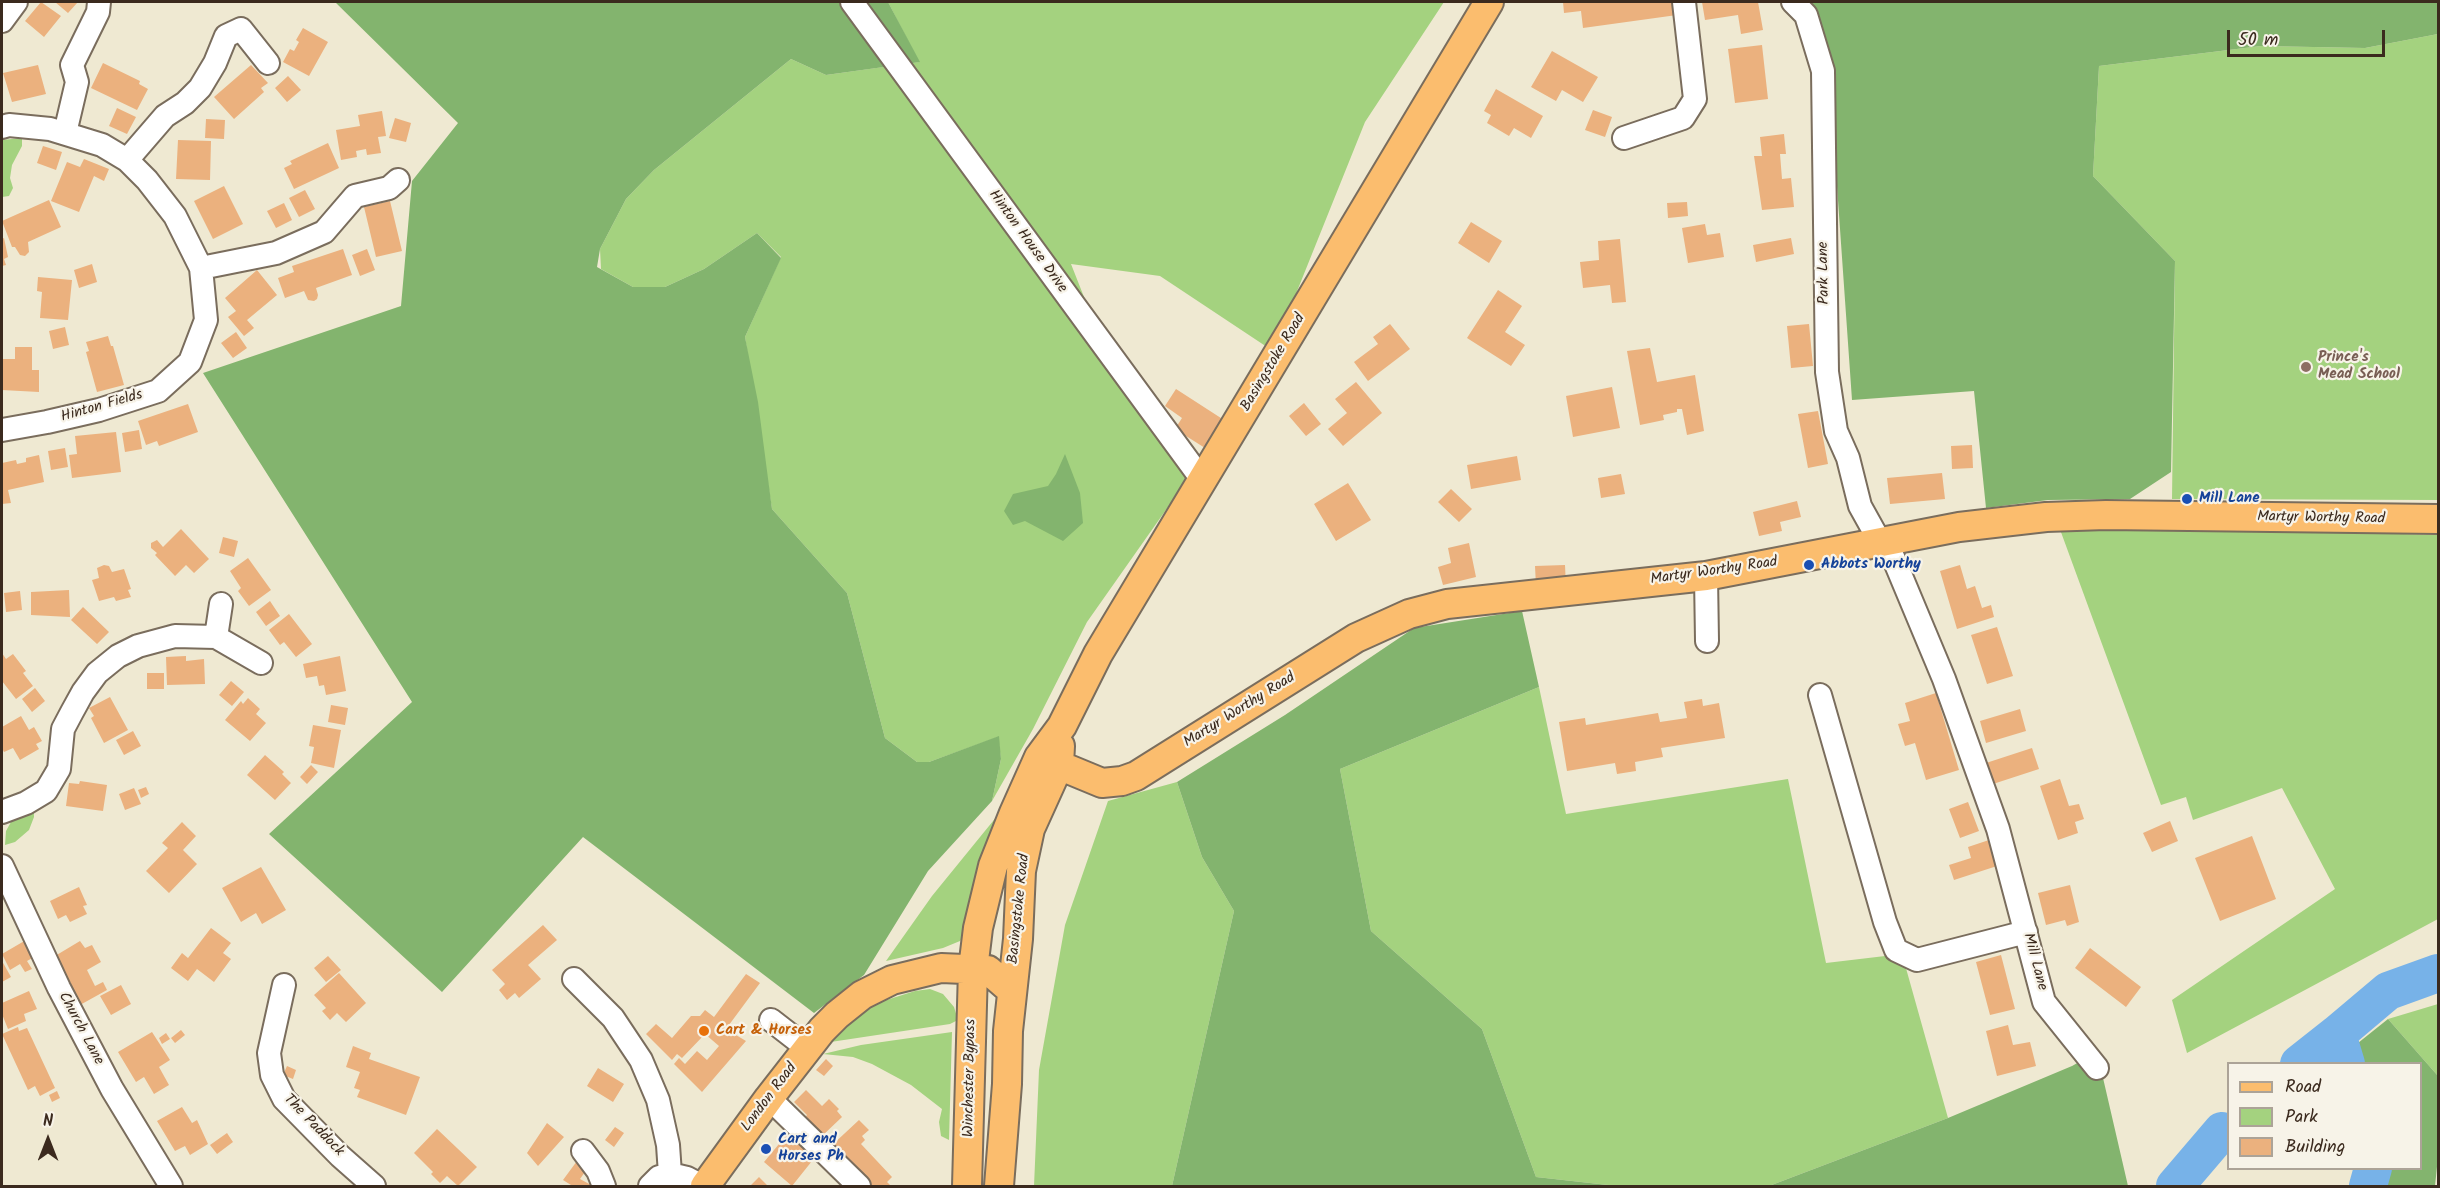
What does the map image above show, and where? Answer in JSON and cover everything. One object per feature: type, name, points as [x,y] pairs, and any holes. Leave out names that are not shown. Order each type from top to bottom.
[{"type":"main road","name":"Basingstoke Road","points":[[1011,990],[1018,939],[1020,884],[1030,829],[1049,761],[1062,726],[1098,654],[1489,2]]},
{"type":"main road","name":"Martyr Worthy Road","points":[[1049,761],[1102,783],[1122,782],[1136,776],[1356,638],[1388,622],[1426,608],[1706,576],[1959,527],[2046,517],[2439,519]]},
{"type":"main road","name":"Basingstoke Road","points":[[973,969],[978,928],[993,866],[1014,813],[1049,761]]},
{"type":"main road","points":[[973,969],[994,942],[1020,884]]},
{"type":"main road","name":"London Road","points":[[704,1186],[807,1048],[837,1015],[862,995],[892,980],[941,968],[988,970],[1011,990]]},
{"type":"main road","name":"Winchester Bypass","points":[[967,1186],[973,969]]},
{"type":"main road","points":[[999,1186],[1011,990]]},
{"type":"street","points":[[2,21],[16,2]]},
{"type":"street","points":[[65,133],[77,82],[72,64],[98,12],[99,2]]},
{"type":"street","name":"Hinton House Drive","points":[[852,2],[1203,481]]},
{"type":"street","points":[[1624,138],[1683,118],[1695,99],[1684,2]]},
{"type":"street","name":"Park Lane","points":[[1792,2],[1806,15],[1823,71],[1827,372],[1836,431],[1848,458],[1860,506],[1880,542]]},
{"type":"street","points":[[127,160],[165,116],[185,103],[200,88],[215,63],[226,36],[241,29],[268,63]]},
{"type":"street","name":"Hinton Fields","points":[[2,128],[9,125],[50,129],[102,145],[127,160],[147,180],[176,216],[201,268],[206,320],[190,362],[158,391],[99,410],[47,423],[2,430]]},
{"type":"street","points":[[201,268],[276,253],[324,232],[355,196],[389,188],[398,180]]},
{"type":"street","name":"Mill Lane","points":[[1880,542],[1893,557],[1944,679],[1998,829],[2044,1002],[2097,1068]]},
{"type":"street","points":[[1706,576],[1707,641]]},
{"type":"street","points":[[216,637],[221,604]]},
{"type":"street","points":[[2,812],[26,803],[46,791],[59,769],[63,729],[83,692],[104,667],[118,656],[138,646],[175,636],[216,637],[261,663]]},
{"type":"street","points":[[1820,695],[1885,922],[1896,950],[1917,960],[2026,933]]},
{"type":"street","name":"Church Lane","points":[[2,866],[59,988],[96,1059],[171,1186]]},
{"type":"street","points":[[574,979],[613,1018],[642,1060],[658,1100],[668,1145],[670,1174]]},
{"type":"street","name":"The Paddock","points":[[284,985],[269,1053],[272,1075],[284,1099],[340,1156],[374,1186]]},
{"type":"street","points":[[771,1020],[807,1048]]},
{"type":"street","points":[[769,1098],[859,1186]]},
{"type":"street","points":[[583,1151],[598,1171],[604,1186]]},
{"type":"street","points":[[650,1186],[659,1177],[670,1174],[687,1178],[704,1186]]},
{"type":"green space","points":[[335,2],[888,2],[920,62],[826,75],[791,59],[654,170],[626,199],[600,249],[597,267],[633,287],[665,287],[704,269],[757,233],[781,258],[745,337],[758,402],[772,509],[847,593],[885,738],[917,762],[929,762],[999,736],[1001,759],[992,801],[928,871],[864,975],[814,1013],[583,837],[442,992],[269,834],[412,702],[203,373],[401,306],[412,181],[458,123]]},
{"type":"green space","points":[[888,2],[1444,2],[1365,122],[1273,351],[1160,276],[1071,264],[1097,330],[1194,470],[1087,622],[1033,729],[992,801],[1001,759],[998,737],[929,762],[917,762],[885,738],[847,593],[772,509],[745,337],[781,257],[757,233],[704,269],[665,287],[633,287],[601,269],[600,249],[626,199],[654,170],[791,59],[826,75],[919,62]]},
{"type":"green space","points":[[1806,2],[2438,2],[2438,34],[2365,48],[2261,46],[2099,66],[2093,176],[2175,261],[2171,472],[2130,499],[2048,500],[1986,508],[1974,391],[1852,400],[1829,72],[1818,13]]},
{"type":"green space","name":"Prince's Mead School","points":[[2438,34],[2438,500],[2172,499],[2175,261],[2093,176],[2099,66],[2261,46],[2365,48]]},
{"type":"green space","points":[[22,138],[22,146],[12,165],[10,178],[13,188],[9,196],[2,197],[2,140]]},
{"type":"green space","points":[[1065,454],[1080,493],[1083,523],[1063,541],[1025,521],[1013,525],[1004,511],[1013,494],[1048,486]]},
{"type":"green space","points":[[2058,524],[2438,535],[2438,919],[2187,1053],[2172,1000],[2335,889],[2282,788],[2193,820],[2186,797],[2161,805]]},
{"type":"green space","points":[[1522,611],[1539,687],[1340,769],[1371,931],[1482,1029],[1536,1177],[1617,1186],[1172,1186],[1234,911],[1202,857],[1177,782],[1285,715],[1414,628]]},
{"type":"green space","points":[[1539,687],[1566,814],[1788,779],[1826,963],[1902,954],[1948,1118],[1769,1186],[1617,1186],[1536,1177],[1482,1029],[1371,931],[1340,769]]},
{"type":"green space","points":[[1177,782],[1202,857],[1234,911],[1172,1186],[1034,1186],[1039,1070],[1065,925],[1108,801]]},
{"type":"green space","points":[[1002,810],[970,930],[960,941],[943,948],[886,961],[932,896]]},
{"type":"green space","points":[[34,811],[29,830],[15,842],[5,845],[6,831],[11,822]]},
{"type":"green space","points":[[930,989],[943,994],[954,1007],[958,1020],[950,1024],[824,1043],[859,1014],[877,1003],[915,991]]},
{"type":"green space","points":[[2438,1004],[2438,1076],[2388,1019]]},
{"type":"green space","points":[[2388,1019],[2438,1076],[2438,1157],[2435,1186],[2375,1186],[2381,1170],[2422,1170],[2422,1062],[2352,1062],[2348,1051]]},
{"type":"green space","points":[[952,1032],[949,1140],[941,1136],[939,1122],[942,1109],[911,1085],[872,1064],[853,1057],[823,1054],[861,1045]]},
{"type":"green space","points":[[2097,1052],[2128,1186],[1769,1186],[1948,1118],[2072,1066]]},
{"type":"building","points":[[41,2],[61,16],[44,37],[25,21]]},
{"type":"building","points":[[55,2],[78,2],[68,13]]},
{"type":"building","points":[[1563,2],[1676,2],[1677,15],[1583,28],[1581,11],[1564,13]]},
{"type":"building","points":[[1702,2],[1758,2],[1763,30],[1741,34],[1738,15],[1705,20]]},
{"type":"building","points":[[303,28],[328,42],[309,76],[283,62],[290,49],[294,51],[299,42],[296,40]]},
{"type":"building","points":[[1762,45],[1768,99],[1735,103],[1728,49]]},
{"type":"building","points":[[1552,51],[1598,77],[1583,102],[1562,90],[1556,101],[1531,87]]},
{"type":"building","points":[[103,63],[140,81],[139,84],[148,89],[137,110],[91,88]]},
{"type":"building","points":[[38,65],[46,94],[12,102],[3,73]]},
{"type":"building","points":[[251,65],[268,83],[261,88],[264,92],[234,119],[214,97]]},
{"type":"building","points":[[288,76],[301,90],[287,102],[275,88]]},
{"type":"building","points":[[1496,89],[1543,116],[1531,138],[1514,128],[1509,136],[1487,123],[1491,115],[1484,111]]},
{"type":"building","points":[[117,108],[136,117],[127,134],[109,126]]},
{"type":"building","points":[[1593,110],[1612,117],[1605,137],[1585,130]]},
{"type":"building","points":[[382,111],[386,136],[378,137],[381,153],[367,155],[366,149],[356,151],[357,157],[341,160],[336,130],[360,126],[358,115]]},
{"type":"building","points":[[395,118],[411,123],[406,142],[389,138]]},
{"type":"building","points":[[206,119],[225,120],[224,139],[205,138]]},
{"type":"building","points":[[1784,134],[1786,154],[1780,154],[1782,179],[1791,178],[1794,207],[1762,210],[1754,156],[1762,156],[1760,137]]},
{"type":"building","points":[[178,140],[211,141],[210,180],[176,179]]},
{"type":"building","points":[[328,143],[339,168],[294,189],[284,168],[292,164],[290,161]]},
{"type":"building","points":[[43,146],[62,152],[56,170],[37,163]]},
{"type":"building","points":[[84,159],[109,169],[104,181],[94,176],[79,212],[51,201],[67,162],[80,167]]},
{"type":"building","points":[[224,186],[243,224],[213,239],[194,201]]},
{"type":"building","points":[[305,190],[315,209],[299,217],[289,198]]},
{"type":"building","points":[[49,200],[61,227],[28,242],[29,252],[25,256],[20,255],[15,247],[12,247],[2,221]]},
{"type":"building","points":[[390,201],[402,251],[376,257],[364,207]]},
{"type":"building","points":[[1687,202],[1688,216],[1668,218],[1667,203]]},
{"type":"building","points":[[284,203],[292,220],[276,228],[267,211]]},
{"type":"building","points":[[1471,222],[1502,241],[1489,263],[1458,243]]},
{"type":"building","points":[[1705,224],[1707,235],[1720,233],[1724,257],[1688,263],[1682,228]]},
{"type":"building","points":[[4,238],[8,257],[4,259],[6,265],[2,266],[2,239]]},
{"type":"building","points":[[1791,238],[1794,254],[1756,262],[1753,245]]},
{"type":"building","points":[[1620,239],[1626,302],[1612,303],[1610,285],[1583,288],[1580,262],[1599,260],[1598,241]]},
{"type":"building","points":[[343,249],[352,275],[316,288],[318,295],[314,301],[308,300],[304,291],[285,298],[278,278],[294,272],[292,266]]},
{"type":"building","points":[[367,249],[375,270],[360,276],[352,255]]},
{"type":"building","points":[[92,264],[97,282],[79,288],[74,270]]},
{"type":"building","points":[[257,270],[277,295],[247,320],[254,328],[244,336],[228,317],[236,311],[225,298]]},
{"type":"building","points":[[38,277],[72,280],[68,320],[40,318],[42,292],[37,291]]},
{"type":"building","points":[[1498,290],[1522,306],[1505,332],[1525,345],[1511,366],[1467,338]]},
{"type":"building","points":[[1390,324],[1410,349],[1368,381],[1354,362],[1378,344],[1373,337]]},
{"type":"building","points":[[1809,324],[1813,366],[1791,368],[1787,326]]},
{"type":"building","points":[[65,327],[69,345],[53,349],[49,331]]},
{"type":"building","points":[[236,332],[247,348],[233,358],[221,343]]},
{"type":"building","points":[[108,336],[124,385],[97,392],[86,352],[89,351],[86,342]]},
{"type":"building","points":[[15,347],[32,347],[32,370],[39,370],[39,392],[2,390],[2,359],[15,359]]},
{"type":"building","points":[[1650,348],[1657,382],[1695,375],[1704,431],[1687,435],[1682,409],[1663,415],[1664,420],[1640,425],[1627,351]]},
{"type":"building","points":[[1356,382],[1382,413],[1343,446],[1328,429],[1347,413],[1335,399]]},
{"type":"building","points":[[1612,387],[1620,428],[1573,437],[1566,396]]},
{"type":"building","points":[[1176,389],[1224,420],[1205,448],[1175,429],[1182,418],[1165,406]]},
{"type":"building","points":[[1304,403],[1321,424],[1306,436],[1289,416]]},
{"type":"building","points":[[188,404],[198,432],[159,446],[157,441],[146,445],[138,421]]},
{"type":"building","points":[[1818,411],[1828,464],[1808,468],[1798,414]]},
{"type":"building","points":[[139,430],[142,449],[125,452],[122,433]]},
{"type":"building","points":[[116,432],[121,472],[72,478],[69,455],[77,454],[75,436]]},
{"type":"building","points":[[1972,445],[1973,468],[1952,469],[1951,446]]},
{"type":"building","points":[[65,448],[68,467],[51,470],[48,451]]},
{"type":"building","points":[[39,455],[44,482],[8,490],[11,503],[2,504],[2,463],[16,460],[17,464],[26,462],[26,458]]},
{"type":"building","points":[[1517,456],[1521,480],[1471,489],[1467,465]]},
{"type":"building","points":[[1942,473],[1945,499],[1890,504],[1887,478]]},
{"type":"building","points":[[1621,474],[1625,494],[1601,498],[1598,478]]},
{"type":"building","points":[[1348,483],[1371,520],[1336,541],[1314,504]]},
{"type":"building","points":[[1451,489],[1472,509],[1459,522],[1438,502]]},
{"type":"building","points":[[1797,501],[1801,517],[1780,522],[1782,531],[1759,536],[1753,512]]},
{"type":"building","points":[[181,529],[209,559],[194,573],[186,565],[175,576],[155,555],[157,553],[151,548],[151,543],[157,540],[163,547]]},
{"type":"building","points":[[223,537],[238,541],[234,557],[219,553]]},
{"type":"building","points":[[1469,543],[1476,577],[1443,585],[1438,567],[1451,563],[1448,548]]},
{"type":"building","points":[[248,558],[271,590],[249,606],[238,591],[241,588],[230,571]]},
{"type":"building","points":[[104,565],[109,566],[112,572],[124,569],[131,589],[128,590],[131,597],[116,601],[114,597],[99,601],[92,580],[99,578],[97,568]]},
{"type":"building","points":[[1565,565],[1566,586],[1536,586],[1535,566]]},
{"type":"building","points":[[1960,565],[1967,589],[1975,586],[1982,608],[1991,605],[1994,617],[1957,629],[1940,571]]},
{"type":"building","points":[[69,590],[70,617],[31,615],[31,592]]},
{"type":"building","points":[[20,591],[22,610],[6,612],[4,593]]},
{"type":"building","points":[[270,601],[280,616],[266,626],[256,612]]},
{"type":"building","points":[[83,607],[109,632],[97,644],[71,620]]},
{"type":"building","points":[[289,614],[312,644],[296,657],[284,642],[280,645],[269,630]]},
{"type":"building","points":[[1997,627],[2013,676],[1987,684],[1971,635]]},
{"type":"building","points":[[2,653],[6,659],[13,654],[26,671],[23,673],[33,686],[16,699],[2,681]]},
{"type":"building","points":[[186,656],[186,661],[204,659],[205,684],[167,685],[166,657]]},
{"type":"building","points":[[340,656],[346,691],[326,695],[324,685],[319,686],[317,676],[306,678],[303,664]]},
{"type":"building","points":[[147,673],[164,673],[164,689],[147,689]]},
{"type":"building","points":[[231,681],[244,692],[232,706],[219,695]]},
{"type":"building","points":[[35,688],[45,701],[32,712],[22,699]]},
{"type":"building","points":[[1936,693],[1959,770],[1926,780],[1915,743],[1905,746],[1898,724],[1910,721],[1905,703]]},
{"type":"building","points":[[110,697],[128,730],[104,743],[91,718],[94,716],[89,708]]},
{"type":"building","points":[[248,698],[260,709],[256,714],[266,723],[250,741],[225,720],[241,701],[243,704]]},
{"type":"building","points":[[1702,699],[1703,706],[1719,703],[1725,738],[1661,748],[1663,757],[1635,762],[1636,771],[1617,774],[1615,763],[1567,771],[1559,722],[1585,718],[1586,725],[1658,713],[1660,722],[1687,718],[1684,702]]},
{"type":"building","points":[[331,705],[348,708],[345,725],[328,722]]},
{"type":"building","points":[[2020,709],[2026,731],[1986,743],[1980,721]]},
{"type":"building","points":[[21,716],[29,730],[34,727],[42,741],[36,744],[39,749],[20,760],[13,748],[4,752],[2,727]]},
{"type":"building","points":[[313,725],[341,730],[334,768],[311,763],[314,747],[309,746]]},
{"type":"building","points":[[133,731],[141,746],[124,755],[116,740]]},
{"type":"building","points":[[2032,748],[2039,769],[1993,784],[1986,763]]},
{"type":"building","points":[[265,755],[284,772],[282,774],[291,783],[275,800],[247,775]]},
{"type":"building","points":[[311,765],[318,772],[307,784],[300,777]]},
{"type":"building","points":[[2060,779],[2069,806],[2079,804],[2084,819],[2075,822],[2078,833],[2058,840],[2040,786]]},
{"type":"building","points":[[80,781],[107,785],[103,811],[66,806],[69,783],[79,784]]},
{"type":"building","points":[[146,787],[149,794],[141,798],[138,790]]},
{"type":"building","points":[[134,788],[141,804],[125,810],[119,794]]},
{"type":"building","points":[[1968,802],[1979,831],[1960,838],[1949,809]]},
{"type":"building","points":[[2170,821],[2178,841],[2152,852],[2143,833]]},
{"type":"building","points":[[182,822],[196,836],[183,850],[197,864],[169,893],[146,871],[168,848],[162,843]]},
{"type":"building","points":[[2252,836],[2276,899],[2220,921],[2195,858]]},
{"type":"building","points":[[1989,840],[1997,866],[1954,880],[1949,865],[1971,858],[1968,847]]},
{"type":"building","points":[[261,867],[286,910],[262,924],[256,913],[241,922],[222,888]]},
{"type":"building","points":[[2070,885],[2079,922],[2067,926],[2065,920],[2046,925],[2038,893]]},
{"type":"building","points":[[79,887],[87,905],[83,906],[87,914],[70,922],[66,915],[58,919],[50,901]]},
{"type":"building","points":[[543,925],[557,940],[528,965],[541,979],[519,998],[515,993],[507,1000],[499,990],[505,984],[492,970]]},
{"type":"building","points":[[211,928],[231,943],[223,953],[231,959],[214,982],[197,969],[188,981],[171,968],[182,953],[188,958]]},
{"type":"building","points":[[26,940],[36,956],[27,961],[32,969],[25,972],[20,964],[10,970],[2,954]]},
{"type":"building","points":[[80,941],[85,948],[92,945],[101,962],[87,970],[95,986],[103,982],[107,990],[80,1005],[55,956]]},
{"type":"building","points":[[2090,948],[2141,987],[2126,1007],[2075,968]]},
{"type":"building","points":[[2001,955],[2015,1009],[1990,1015],[1976,962]]},
{"type":"building","points":[[328,956],[341,970],[326,982],[314,968]]},
{"type":"building","points":[[2,961],[11,977],[2,982]]},
{"type":"building","points":[[339,973],[366,1003],[346,1022],[337,1013],[330,1020],[322,1011],[326,1008],[314,995]]},
{"type":"building","name":"Cart & Horses","points":[[746,974],[760,983],[726,1029],[746,1041],[702,1092],[674,1064],[679,1058],[685,1064],[697,1051],[707,1060],[719,1046],[705,1034],[682,1058],[677,1054],[672,1060],[646,1034],[656,1024],[672,1038],[691,1016],[700,1016],[705,1010],[714,1017]]},
{"type":"building","points":[[121,985],[131,1004],[111,1015],[100,996]]},
{"type":"building","points":[[29,991],[37,1009],[24,1014],[26,1021],[8,1029],[2,1014],[2,1003]]},
{"type":"building","points":[[2008,1025],[2013,1045],[2030,1042],[2036,1066],[1997,1076],[1986,1031]]},
{"type":"building","points":[[18,1027],[19,1031],[27,1028],[55,1088],[40,1096],[35,1086],[28,1090],[2,1034]]},
{"type":"building","points":[[181,1030],[185,1035],[175,1043],[171,1038]]},
{"type":"building","points":[[152,1032],[170,1060],[159,1067],[169,1085],[154,1094],[144,1077],[136,1082],[118,1052]]},
{"type":"building","points":[[166,1033],[170,1039],[162,1044],[159,1038]]},
{"type":"building","points":[[353,1046],[371,1053],[369,1059],[420,1077],[406,1115],[357,1097],[360,1090],[354,1088],[360,1072],[346,1067]]},
{"type":"building","points":[[826,1059],[833,1066],[824,1076],[816,1070]]},
{"type":"building","points":[[287,1066],[296,1070],[293,1079],[283,1075]]},
{"type":"building","points":[[598,1068],[624,1084],[613,1102],[587,1086]]},
{"type":"building","points":[[806,1090],[822,1106],[829,1099],[839,1109],[837,1111],[842,1117],[821,1137],[804,1119],[807,1115],[794,1102]]},
{"type":"building","points":[[57,1091],[60,1098],[52,1102],[49,1095]]},
{"type":"building","points":[[182,1107],[192,1123],[197,1120],[208,1144],[190,1155],[185,1146],[175,1151],[157,1121]]},
{"type":"building","points":[[859,1120],[869,1130],[862,1136],[865,1140],[861,1144],[892,1177],[887,1182],[891,1186],[868,1186],[830,1147]]},
{"type":"building","points":[[547,1123],[564,1137],[538,1166],[527,1153]]},
{"type":"building","points":[[615,1127],[624,1133],[614,1147],[605,1140]]},
{"type":"building","points":[[437,1129],[477,1167],[458,1186],[447,1176],[440,1183],[431,1174],[433,1172],[414,1153]]},
{"type":"building","points":[[789,1132],[816,1156],[792,1186],[764,1162]]},
{"type":"building","points":[[227,1133],[233,1142],[217,1154],[210,1145]]},
{"type":"building","points":[[577,1161],[587,1169],[580,1179],[593,1186],[570,1186],[563,1180]]},
{"type":"building","points":[[759,1177],[768,1186],[750,1186]]},
{"type":"waterway","points":[[2345,1062],[2337,1034],[2388,991],[2438,973]]},
{"type":"waterway","points":[[2302,1062],[2337,1034]]},
{"type":"waterway","points":[[2175,1186],[2222,1131]]},
{"type":"waterway","points":[[2368,1186],[2372,1170]]},
{"type":"place","name":"Prince's Mead School","points":[[2306,367]]},
{"type":"place","name":"Mill Lane","points":[[2187,499]]},
{"type":"place","name":"Abbots Worthy","points":[[1809,565]]},
{"type":"place","name":"Cart & Horses","points":[[704,1031]]},
{"type":"place","name":"Cart and Horses Ph","points":[[766,1149]]}]
